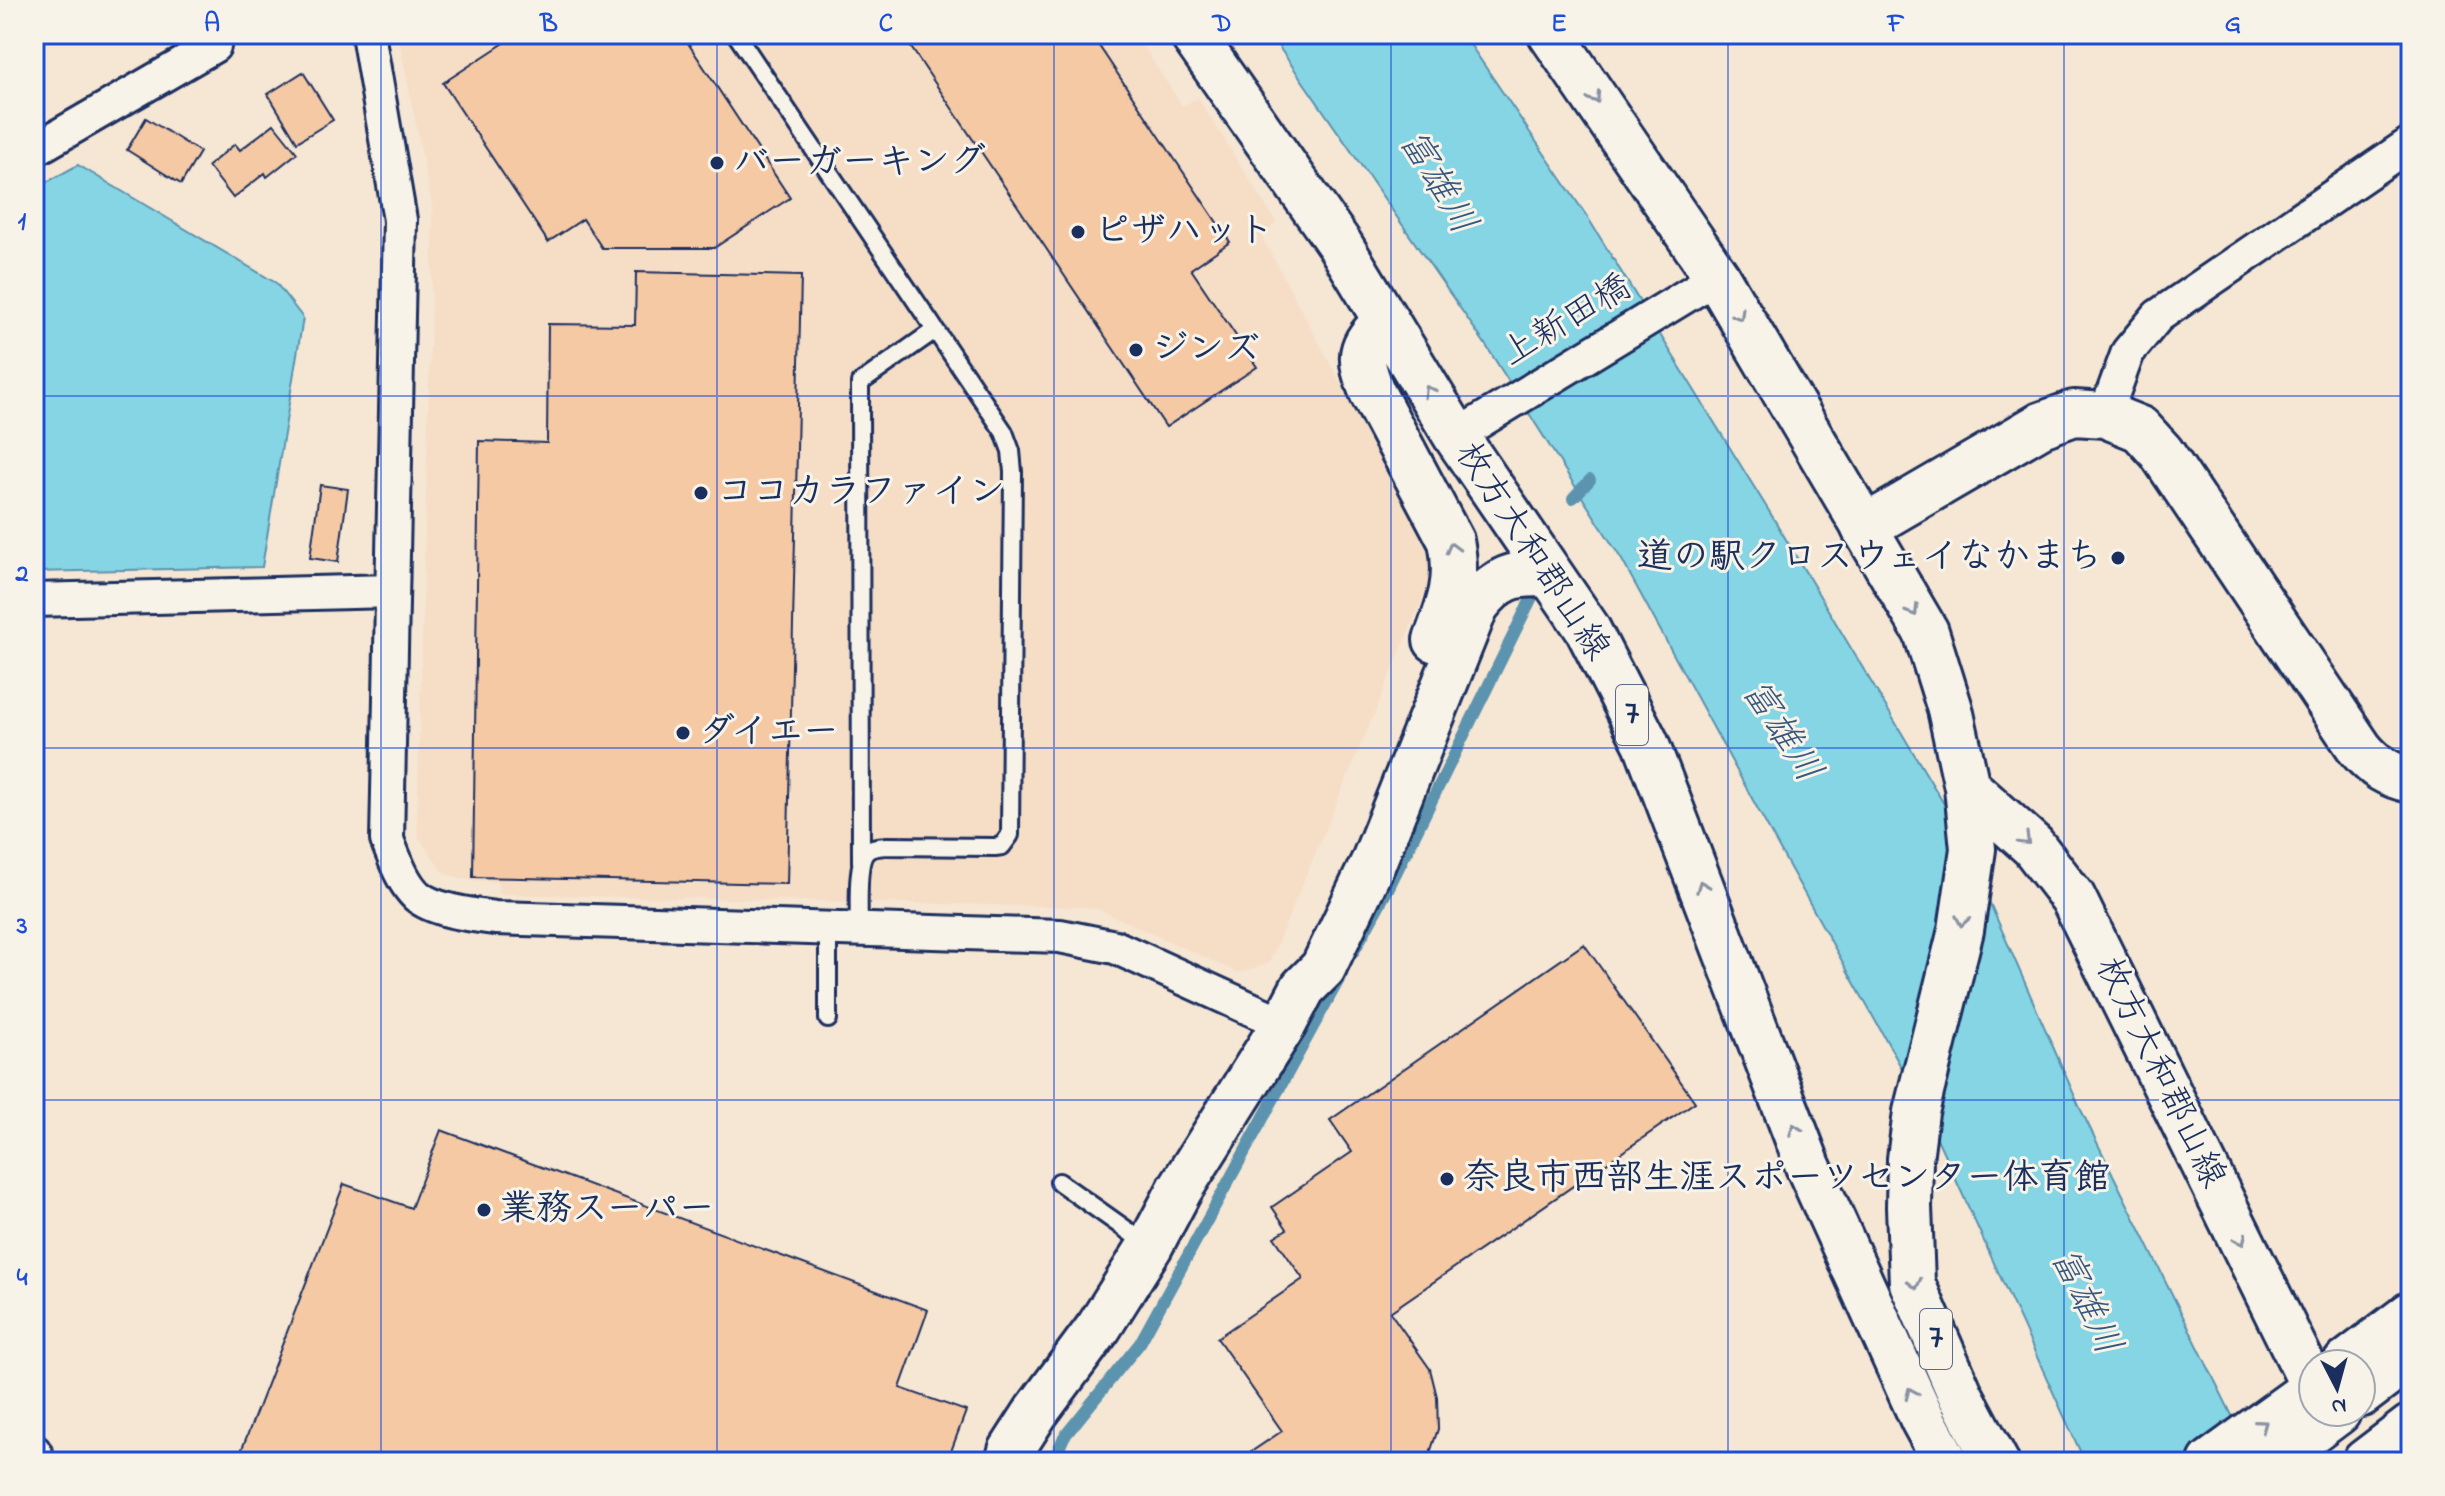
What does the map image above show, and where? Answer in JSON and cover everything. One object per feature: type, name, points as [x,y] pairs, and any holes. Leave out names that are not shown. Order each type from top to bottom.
[{"type":"main road","name":"枚方大和郡山線","points":[[1192,34],[1340,245],[1386,321],[1470,427],[1550,575],[1587,628],[1646,743],[1808,1166],[1923,1420],[1946,1462]]},
{"type":"main road","name":"7","points":[[1551,34],[1704,285],[1864,528],[1926,632],[1950,709],[1969,802],[1973,849],[1961,930],[1916,1112],[1910,1159],[1912,1283],[1961,1396],[1996,1462]]},
{"type":"main road","points":[[1294,1006],[1302,962],[1350,856],[1439,632],[1455,578],[1451,541],[1372,392],[1362,366],[1362,352],[1369,337],[1386,321]]},
{"type":"main road","points":[[1864,528],[2041,425],[2074,413],[2105,415],[2140,429],[2161,452],[2360,749],[2375,766],[2394,776],[2411,780]]},
{"type":"main road","points":[[1008,1462],[1011,1451],[1036,1412],[1099,1327],[1150,1246],[1180,1189],[1294,1006],[1323,968],[1373,863],[1476,606],[1488,590],[1509,576],[1530,573],[1550,575]]},
{"type":"main road","name":"枚方大和郡山線","points":[[1969,802],[2033,846],[2073,898],[2297,1354]]},
{"type":"main road","points":[[2366,1348],[2411,1314]]},
{"type":"main road","points":[[2377,1382],[2411,1356]]},
{"type":"main road","points":[[2211,1462],[2297,1399]]},
{"type":"main road","points":[[2365,1462],[2411,1427]]},
{"type":"main road","points":[[2271,1462],[2317,1428]]},
{"type":"street","points":[[371,35],[400,220],[387,840],[400,872],[418,897],[458,914],[495,918],[1060,936],[1115,947],[1294,1006]]},
{"type":"street","points":[[34,150],[214,46]]},
{"type":"street","points":[[2105,415],[2128,352],[2158,316],[2411,143]]},
{"type":"street","name":"上新田橋","points":[[1470,427],[1704,285]]},
{"type":"street","points":[[34,600],[391,591]]},
{"type":"street","points":[[34,1451],[40,1462]]},
{"type":"lane","points":[[736,34],[1004,432],[1011,451],[1010,835],[1002,846],[995,847],[874,847],[867,851],[844,929],[828,1019]]},
{"type":"lane","points":[[861,863],[860,383],[935,330]]},
{"type":"lane","points":[[1059,1182],[1150,1246]]},
{"type":"shaded area","points":[[398,34],[1135,34],[1182,106],[1198,98],[1276,222],[1262,237],[1426,542],[1431,578],[1269,963],[1239,973],[1098,909],[1082,907],[499,894],[497,882],[467,880],[444,873],[419,838],[417,823],[432,205]]},
{"type":"water","name":"富雄川","points":[[1270,34],[1463,34],[1588,218],[1772,516],[1953,819],[2079,1106],[2255,1462],[2085,1462],[1919,1099],[1622,560],[1485,344]]},
{"type":"water","points":[[78,165],[276,283],[303,318],[262,567],[34,572],[34,189]]},
{"type":"building","points":[[518,34],[682,34],[790,198],[714,248],[602,248],[583,219],[548,242],[443,83]]},
{"type":"building","points":[[902,34],[1091,34],[1230,242],[1191,269],[1257,367],[1166,427]]},
{"type":"building","points":[[303,72],[333,120],[297,142],[268,94]]},
{"type":"building","points":[[146,118],[200,152],[181,184],[127,150]]},
{"type":"building","points":[[274,124],[297,153],[233,198],[208,166],[235,144],[240,150]]},
{"type":"building","points":[[636,272],[801,276],[787,884],[473,877],[479,441],[547,443],[548,324],[635,325]]},
{"type":"building","points":[[320,485],[348,489],[338,562],[310,558]]},
{"type":"building","name":"奈良市西部生涯スポーツセンター体育館","points":[[1584,944],[1695,1102],[1390,1312],[1430,1369],[1437,1397],[1438,1429],[1427,1462],[1236,1462],[1282,1431],[1217,1338],[1303,1279],[1274,1237],[1287,1229],[1272,1207],[1352,1152],[1330,1120]]},
{"type":"building","points":[[441,1130],[928,1310],[900,1388],[966,1411],[947,1462],[237,1462],[344,1184],[411,1208]]},
{"type":"waterway","points":[[1573,498],[1590,480]]},
{"type":"waterway","points":[[1354,951],[1389,887],[1536,589]]},
{"type":"waterway","points":[[1053,1462],[1064,1437],[1140,1343],[1342,974]]},
{"type":"place","name":"バーガーキング","points":[[717,163]]},
{"type":"place","name":"ピザハット","points":[[1078,232]]},
{"type":"place","name":"ジンズ","points":[[1136,350]]},
{"type":"place","name":"ココカラファイン","points":[[701,493]]},
{"type":"place","name":"道の駅クロスウェイなかまち","points":[[2118,558]]},
{"type":"place","name":"ダイエー","points":[[683,733]]},
{"type":"place","name":"奈良市西部生涯スポーツセンター体育館","points":[[1447,1179]]},
{"type":"place","name":"業務スーパー","points":[[484,1210]]}]
